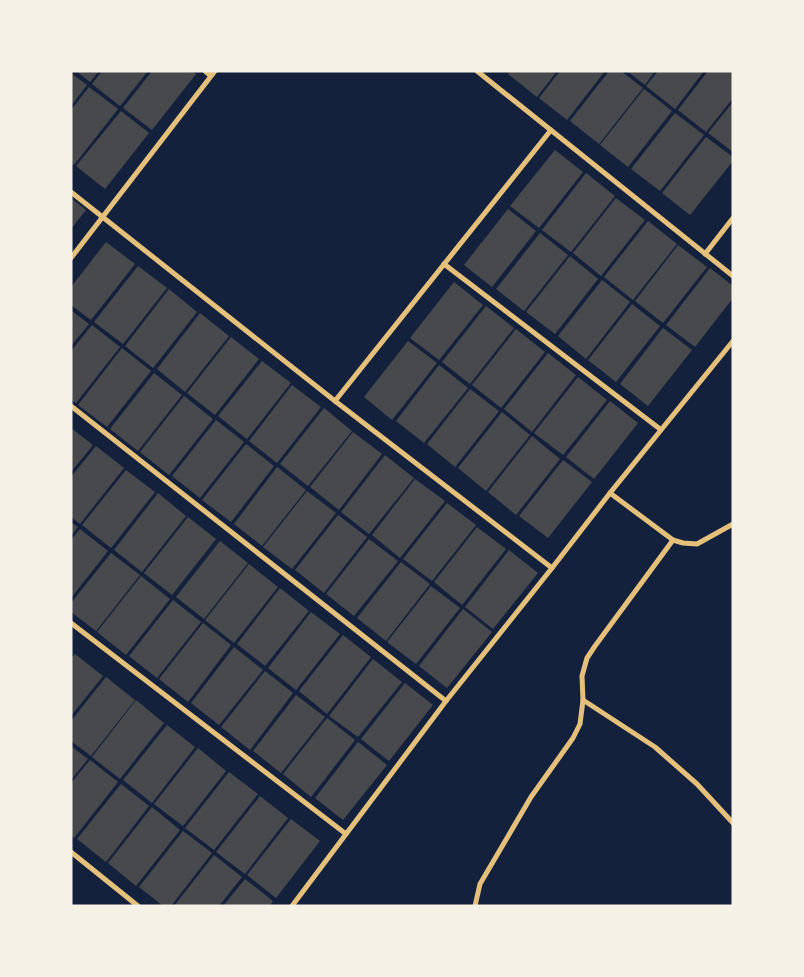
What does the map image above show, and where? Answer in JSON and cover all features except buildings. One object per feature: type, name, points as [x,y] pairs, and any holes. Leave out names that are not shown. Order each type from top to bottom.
[{"type":"street","points":[[71,258],[213,74],[205,71]]},
{"type":"street","points":[[477,71],[733,276]]},
{"type":"street","points":[[335,401],[550,130]]},
{"type":"street","points":[[71,192],[335,401],[552,568]]},
{"type":"street","points":[[706,254],[733,218]]},
{"type":"street","points":[[444,264],[660,429]]},
{"type":"street","points":[[292,906],[446,701],[660,429],[733,341]]},
{"type":"street","points":[[71,406],[446,701]]},
{"type":"street","points":[[610,492],[673,540],[683,543],[696,544],[733,524]]},
{"type":"street","points":[[475,906],[480,884],[531,797],[573,738],[580,724],[583,700],[582,676],[587,658],[673,540]]},
{"type":"street","points":[[71,623],[346,834]]},
{"type":"street","points":[[583,700],[655,747],[697,784],[733,822]]},
{"type":"street","points":[[71,852],[138,906]]}]
